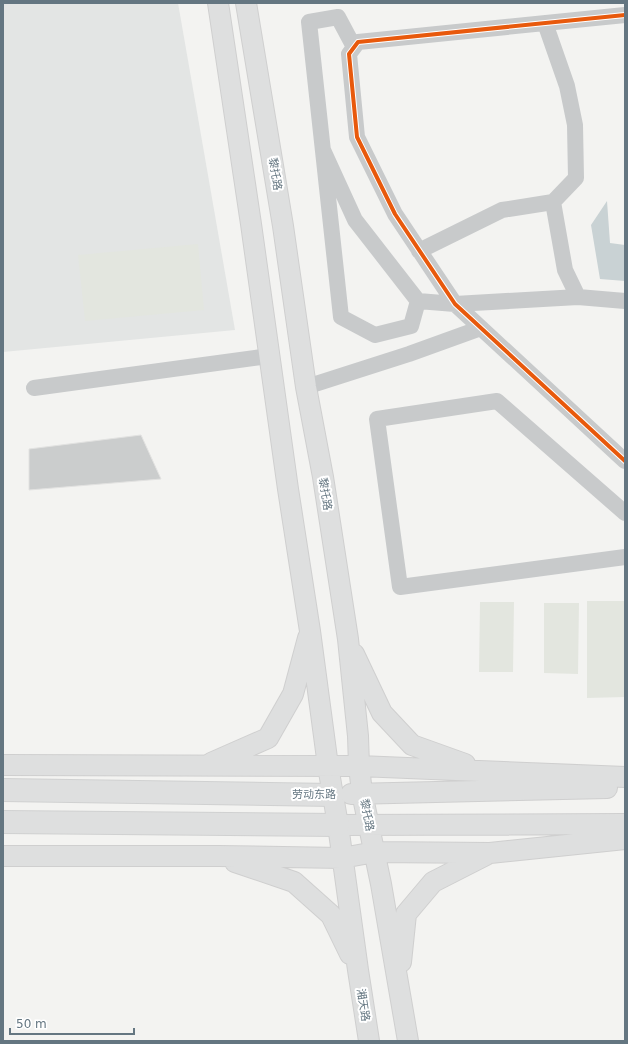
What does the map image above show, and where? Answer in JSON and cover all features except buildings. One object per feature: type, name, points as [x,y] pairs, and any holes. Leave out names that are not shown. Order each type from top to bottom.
[{"type":"highway","name":"劳动东路","points":[[3,790],[333,795]]},
{"type":"highway","points":[[3,822],[338,825]]},
{"type":"main road","points":[[218,3],[358,970]]},
{"type":"main road","name":"黎托路","points":[[246,3],[283,226],[306,388],[323,477],[348,640],[358,736],[362,793],[375,852],[398,986]]},
{"type":"main road","points":[[206,766],[268,738],[293,694],[310,631]]},
{"type":"main road","points":[[348,640],[382,713],[412,745],[484,770]]},
{"type":"main road","points":[[3,765],[359,766],[625,777]]},
{"type":"main road","name":"劳动东路","points":[[333,795],[362,793],[625,788]]},
{"type":"main road","points":[[338,825],[625,824]]},
{"type":"main road","points":[[3,856],[218,856],[342,858],[375,852],[490,852],[625,839]]},
{"type":"main road","points":[[408,1041],[398,986],[406,914],[433,882],[490,852]]},
{"type":"main road","points":[[218,856],[294,882],[331,915],[358,970]]},
{"type":"main road","name":"湘天路","points":[[358,970],[369,1041]]},
{"type":"street","points":[[354,47],[337,10],[309,22],[341,317],[375,335],[411,326],[418,301]]},
{"type":"street","points":[[618,11],[545,23],[358,42],[349,54],[357,137],[395,214],[419,251],[455,304],[625,461]]},
{"type":"street","points":[[419,251],[502,210],[553,202],[576,178],[575,125],[567,86],[545,23]]},
{"type":"street","points":[[323,150],[355,220],[418,301],[455,304],[578,297],[625,301]]},
{"type":"street","points":[[553,202],[565,270],[578,297]]},
{"type":"street","points":[[306,388],[409,354],[481,328]]},
{"type":"street","points":[[34,388],[269,356]]},
{"type":"street","points":[[625,513],[497,401],[377,419],[400,587],[625,557]]},
{"type":"shaded area","points":[[3,3],[178,3],[235,330],[3,352]]},
{"type":"shaded area","points":[[607,201],[610,243],[625,245],[625,281],[600,279],[591,225]]},
{"type":"shaded area","points":[[198,244],[204,310],[85,321],[78,255]]},
{"type":"shaded area","points":[[587,601],[625,601],[625,697],[587,698]]},
{"type":"shaded area","points":[[480,602],[514,602],[513,672],[479,672]]},
{"type":"shaded area","points":[[544,603],[579,603],[578,674],[544,673]]},
{"type":"cycle path","points":[[625,15],[358,42],[349,54],[357,137],[395,214],[455,304],[625,461]]}]
